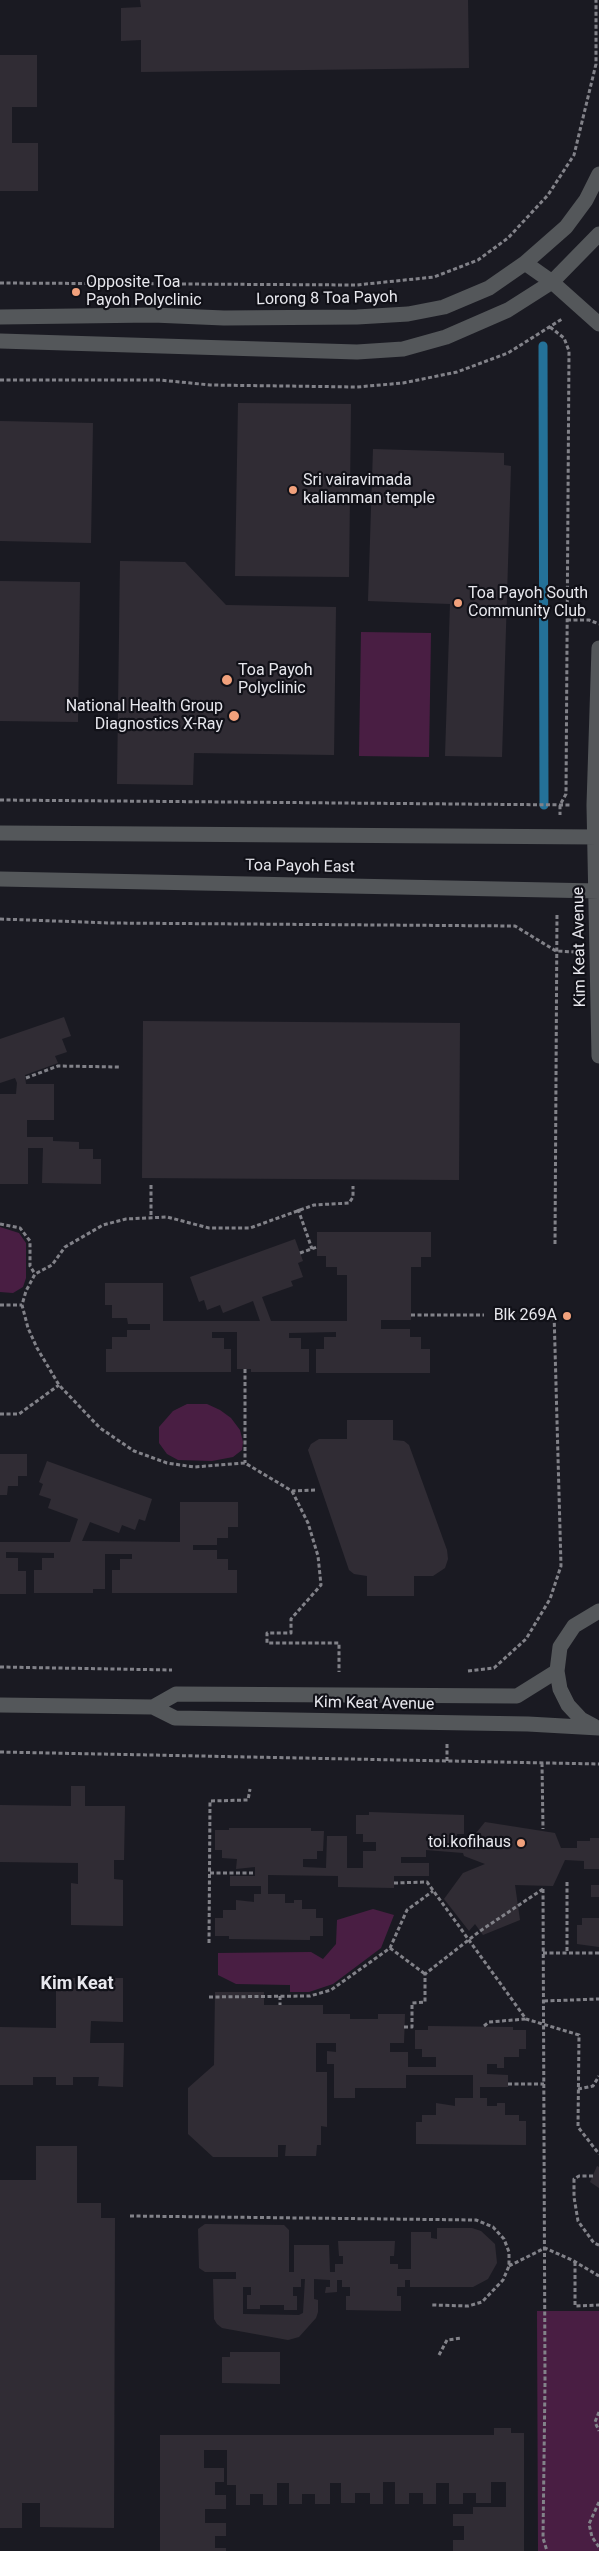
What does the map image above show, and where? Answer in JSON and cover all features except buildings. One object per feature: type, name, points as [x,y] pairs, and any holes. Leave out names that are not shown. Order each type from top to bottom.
[{"type":"street","name":"Lorong 8 Toa Payoh","points":[[0,317],[153,315],[224,318],[408,314],[444,307],[489,288],[525,264],[566,227],[586,200],[599,174]]},
{"type":"street","points":[[0,341],[357,352],[403,349],[446,337],[508,310],[552,282],[599,234]]},
{"type":"street","points":[[525,264],[552,282],[599,324]]},
{"type":"street","name":"Kim Keat Avenue","points":[[599,648],[594,806],[598,891],[599,1056]]},
{"type":"street","name":"Toa Payoh East","points":[[0,833],[596,837]]},
{"type":"street","name":"Toa Payoh East","points":[[0,879],[598,891]]},
{"type":"street","name":"Kim Keat Avenue","points":[[597,1607],[574,1626],[560,1647],[556,1671],[560,1689],[568,1705],[581,1719],[598,1728]]},
{"type":"street","name":"Kim Keat Avenue","points":[[153,1707],[176,1694],[516,1696],[556,1671]]},
{"type":"street","name":"Kim Keat Avenue","points":[[0,1705],[153,1707],[175,1718],[528,1724],[598,1728]]},
{"type":"path","points":[[0,282],[358,285],[434,276],[478,260],[508,238],[548,195],[574,155],[596,64],[596,0]]},
{"type":"path","points":[[550,328],[564,338],[569,351],[566,794],[560,806],[559,836]]},
{"type":"path","points":[[567,620],[589,620],[599,624]]},
{"type":"path","points":[[0,800],[594,806]]},
{"type":"path","points":[[555,1244],[558,891]]},
{"type":"path","points":[[0,919],[110,923],[515,926],[556,951],[597,952]]},
{"type":"path","points":[[26,1078],[58,1066],[120,1067]]},
{"type":"path","points":[[151,1185],[151,1218]]},
{"type":"path","points":[[316,1490],[292,1490],[245,1463],[194,1467],[167,1463],[134,1451],[100,1428],[59,1385],[31,1334],[22,1305],[26,1291],[35,1274],[52,1265],[65,1247],[103,1225],[126,1219],[167,1217],[195,1225],[229,1230],[250,1228],[270,1222],[298,1209],[314,1205],[349,1203],[353,1197],[353,1186]]},
{"type":"path","points":[[298,1209],[312,1249]]},
{"type":"path","points":[[0,1224],[20,1228],[30,1241],[30,1266],[35,1274]]},
{"type":"path","points":[[300,1252],[317,1247]]},
{"type":"path","points":[[0,1305],[22,1305]]},
{"type":"path","points":[[466,1671],[494,1668],[526,1639],[550,1599],[561,1566],[554,1312]]},
{"type":"path","points":[[411,1315],[484,1315]]},
{"type":"path","points":[[245,1369],[245,1463]]},
{"type":"path","points":[[0,1414],[19,1414],[59,1385]]},
{"type":"path","points":[[292,1490],[308,1523],[316,1547],[321,1585],[291,1619],[291,1633],[267,1633],[267,1643],[339,1643],[339,1672]]},
{"type":"path","points":[[0,1667],[182,1670]]},
{"type":"path","points":[[329,1672],[349,1672]]},
{"type":"path","points":[[0,1752],[599,1764]]},
{"type":"path","points":[[542,1762],[543,1830]]},
{"type":"path","points":[[209,1943],[210,1801],[248,1800],[250,1789]]},
{"type":"path","points":[[210,1873],[256,1873]]},
{"type":"path","points":[[394,1883],[427,1882],[526,2019]]},
{"type":"path","points":[[567,1882],[567,1953]]},
{"type":"path","points":[[425,1974],[518,1904],[543,1889],[545,2248],[543,2538],[547,2551]]},
{"type":"path","points":[[209,1997],[310,1996],[331,1990],[390,1948],[407,1910],[433,1890]]},
{"type":"path","points":[[390,1948],[425,1974]]},
{"type":"path","points":[[543,1953],[599,1953]]},
{"type":"path","points":[[404,2027],[412,2027],[412,2002],[425,2002],[425,1974]]},
{"type":"path","points":[[280,1996],[280,2005]]},
{"type":"path","points":[[544,2001],[599,2000]]},
{"type":"path","points":[[484,2026],[489,2022],[526,2019],[579,2034],[578,2127],[599,2154]]},
{"type":"path","points":[[578,2089],[593,2086],[599,2076]]},
{"type":"path","points":[[508,2084],[544,2084]]},
{"type":"path","points":[[593,2176],[580,2176],[574,2179],[574,2198],[578,2221],[594,2244],[599,2245]]},
{"type":"path","points":[[130,2216],[476,2220],[493,2226],[504,2239],[509,2252],[509,2266],[503,2280],[482,2302],[468,2306],[432,2305]]},
{"type":"path","points":[[545,2248],[599,2276]]},
{"type":"path","points":[[509,2266],[545,2248]]},
{"type":"path","points":[[575,2262],[575,2306],[599,2305]]},
{"type":"path","points":[[439,2355],[447,2340],[462,2338]]},
{"type":"path","points":[[599,2412],[595,2422],[599,2431]]},
{"type":"path","points":[[599,2502],[589,2524],[592,2537],[599,2547]]},
{"type":"shaded area","points":[[361,632],[431,633],[429,757],[359,756]]},
{"type":"shaded area","points":[[0,1227],[19,1233],[26,1243],[26,1278],[23,1287],[13,1293],[0,1292]]},
{"type":"shaded area","points":[[187,1404],[207,1404],[231,1418],[240,1430],[243,1442],[242,1450],[233,1457],[212,1461],[178,1460],[167,1454],[159,1443],[159,1427],[173,1411]]},
{"type":"shaded area","points":[[373,1909],[394,1915],[381,1948],[333,1984],[309,1992],[290,1992],[290,1985],[236,1984],[218,1975],[218,1953],[311,1952],[323,1959],[336,1944],[337,1920]]},
{"type":"shaded area","points":[[537,2311],[599,2311],[599,2551],[538,2551]]},
{"type":"waterway","points":[[543,346],[544,805]]},
{"type":"place","name":"Opposite Toa Payoh Polyclinic","points":[[76,292]]},
{"type":"place","name":"Sri vairavimada kaliamman temple","points":[[293,490]]},
{"type":"place","name":"Toa Payoh South Community Club","points":[[458,603]]},
{"type":"place","name":"Toa Payoh Polyclinic","points":[[227,680]]},
{"type":"place","name":"National Health Group Diagnostics X-Ray","points":[[234,716]]},
{"type":"place","name":"Blk 269A","points":[[567,1316]]},
{"type":"place","name":"toi.kofihaus","points":[[521,1843]]},
{"type":"district","name":"Kim Keat","points":[[77,1984]]}]
